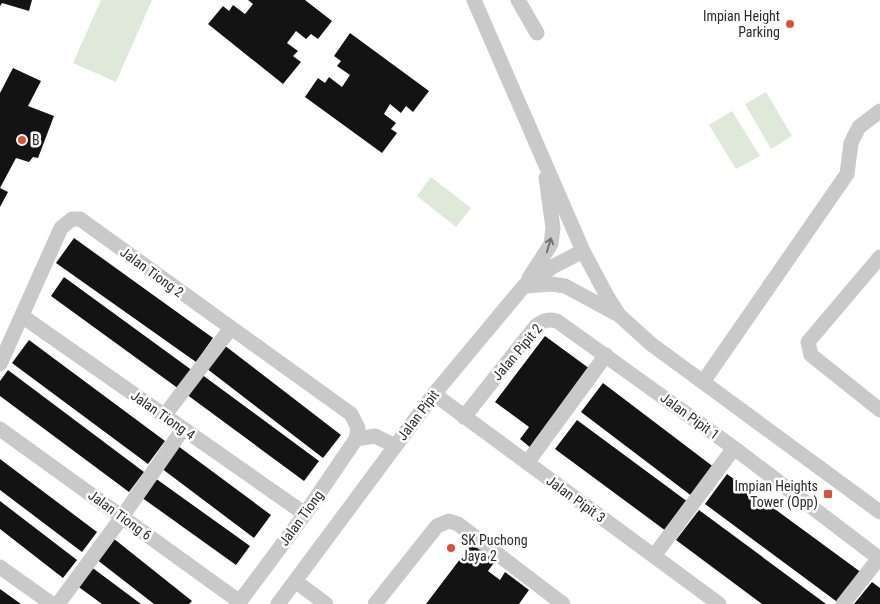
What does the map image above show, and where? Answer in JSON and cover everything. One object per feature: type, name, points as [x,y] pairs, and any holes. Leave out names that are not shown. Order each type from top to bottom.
[{"type":"street","points":[[474,0],[583,251],[619,315]]},
{"type":"street","points":[[518,0],[537,34]]},
{"type":"street","points":[[703,382],[846,174],[851,142],[859,126],[880,111]]},
{"type":"street","points":[[524,286],[551,244],[553,228],[543,159]]},
{"type":"street","name":"Jalan Tiong 2","points":[[0,364],[61,228],[72,219],[80,220],[351,414],[357,434]]},
{"type":"street","name":"Jalan Pipit","points":[[278,604],[434,394],[524,286],[554,266],[583,251]]},
{"type":"street","points":[[880,257],[808,342],[811,355],[880,410]]},
{"type":"street","points":[[524,286],[552,284],[565,286],[619,315],[651,344],[880,512]]},
{"type":"street","name":"Jalan Tiong 4","points":[[22,316],[304,514]]},
{"type":"street","name":"Jalan Pipit 2","points":[[464,417],[536,326],[542,321],[557,322],[606,355]]},
{"type":"street","points":[[164,416],[231,328]]},
{"type":"street","points":[[527,463],[606,355]]},
{"type":"street","name":"Jalan Pipit 1","points":[[606,355],[734,448],[879,559]]},
{"type":"street","name":"Jalan Pipit 3","points":[[434,394],[719,604]]},
{"type":"street","name":"Jalan Tiong 6","points":[[0,428],[239,603]]},
{"type":"street","points":[[58,604],[122,517],[183,429]]},
{"type":"street","points":[[357,434],[375,436],[395,446]]},
{"type":"street","name":"Jalan Tiong","points":[[239,603],[304,514],[357,434]]},
{"type":"street","points":[[654,556],[734,448]]},
{"type":"street","points":[[375,604],[437,526],[449,521],[458,524],[563,604]]},
{"type":"street","points":[[843,604],[879,559]]},
{"type":"street","points":[[0,567],[52,604]]},
{"type":"street","points":[[295,582],[326,604]]},
{"type":"green space","points":[[101,0],[152,0],[116,82],[73,63]]},
{"type":"green space","points":[[766,92],[792,136],[771,149],[745,104]]},
{"type":"green space","points":[[732,111],[760,156],[736,169],[709,125]]},
{"type":"green space","points":[[431,177],[471,208],[456,227],[417,196]]},
{"type":"building","points":[[0,0],[32,0],[29,11],[2,3],[0,6]]},
{"type":"building","points":[[248,0],[305,0],[332,21],[318,39],[311,34],[306,39],[296,31],[287,43],[298,51],[293,56],[301,62],[283,84],[208,24],[223,6],[229,11],[233,5],[245,14],[253,4]]},
{"type":"building","points":[[350,33],[429,91],[413,112],[406,106],[401,113],[390,104],[384,114],[396,123],[391,129],[397,133],[382,153],[305,97],[318,78],[325,83],[329,77],[342,87],[350,75],[337,66],[341,61],[334,56]]},
{"type":"building","name":"B","points":[[13,68],[41,81],[28,106],[54,116],[38,158],[33,157],[29,162],[16,158],[0,188],[0,93]]},
{"type":"building","points":[[0,188],[8,192],[0,207]]},
{"type":"building","points":[[74,238],[213,338],[196,362],[56,263]]},
{"type":"building","points":[[64,277],[193,371],[179,389],[51,296]]},
{"type":"building","points":[[545,336],[590,369],[531,448],[520,439],[529,427],[495,402]]},
{"type":"building","points":[[29,340],[165,441],[148,464],[12,363]]},
{"type":"building","points":[[224,345],[341,435],[323,458],[206,368]]},
{"type":"building","points":[[8,370],[144,472],[129,492],[0,396],[0,381]]},
{"type":"building","points":[[201,374],[319,461],[304,481],[186,394]]},
{"type":"building","points":[[603,383],[715,468],[693,497],[581,412]]},
{"type":"building","points":[[577,420],[688,502],[666,531],[555,449]]},
{"type":"building","points":[[178,446],[271,515],[254,538],[161,468]]},
{"type":"building","points":[[0,459],[97,532],[82,552],[0,490]]},
{"type":"building","points":[[727,474],[862,573],[840,604],[705,504]]},
{"type":"building","points":[[155,478],[250,546],[236,565],[141,497]]},
{"type":"building","points":[[0,501],[77,560],[63,578],[0,529]]},
{"type":"building","points":[[699,510],[826,604],[762,604],[676,540]]},
{"type":"building","points":[[113,538],[192,601],[189,604],[154,604],[96,559]]},
{"type":"building","points":[[473,542],[496,560],[488,571],[500,580],[505,572],[529,590],[519,604],[426,604]]},
{"type":"building","points":[[90,566],[141,604],[102,604],[76,585]]},
{"type":"building","points":[[872,582],[880,588],[880,604],[854,604]]},
{"type":"building","points":[[0,589],[21,604],[0,604]]},
{"type":"place","name":"Impian Height Parking","points":[[790,24]]},
{"type":"place","name":"B","points":[[22,140]]},
{"type":"place","name":"Impian Heights Tower (Opp)","points":[[828,494]]},
{"type":"place","name":"SK Puchong Jaya 2","points":[[451,548]]}]
